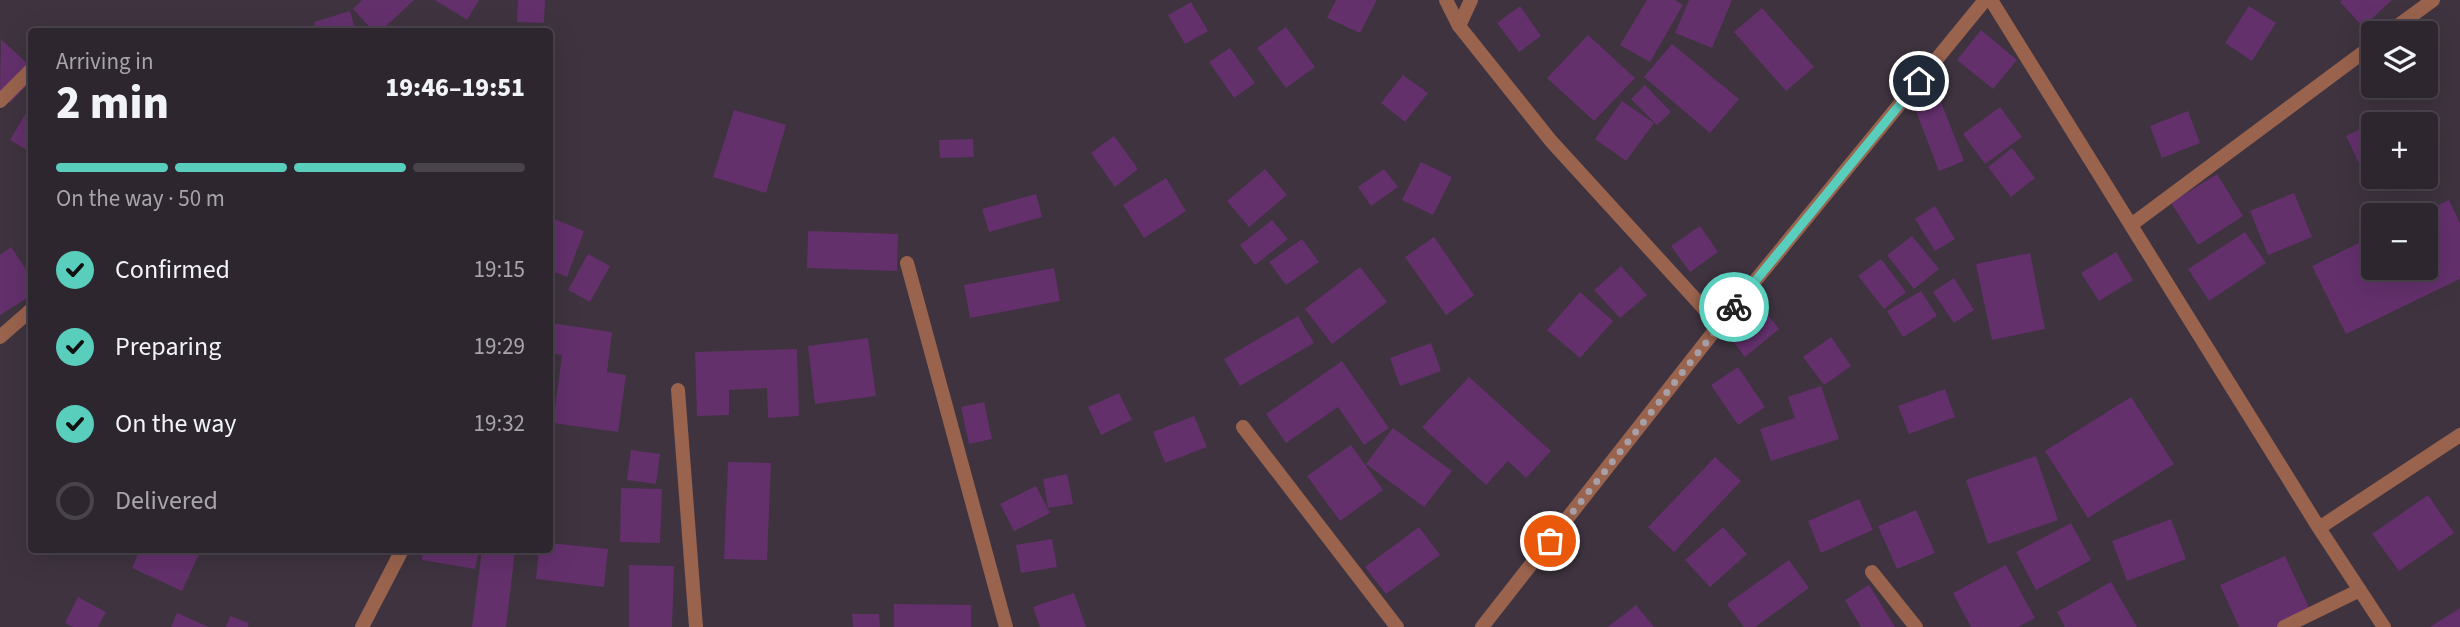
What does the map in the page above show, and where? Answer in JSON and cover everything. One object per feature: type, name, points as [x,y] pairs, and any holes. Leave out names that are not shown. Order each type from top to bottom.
[{"type":"street","points":[[1446,0],[1459,26],[1551,141],[1719,325]]},
{"type":"street","points":[[1459,26],[1471,0]]},
{"type":"street","points":[[1482,627],[1719,325],[1985,0]]},
{"type":"street","points":[[1991,0],[2319,528],[2384,627]]},
{"type":"street","points":[[2404,21],[2433,0]]},
{"type":"street","points":[[2131,225],[2361,54]]},
{"type":"street","points":[[0,101],[28,73]]},
{"type":"street","points":[[907,263],[1006,627]]},
{"type":"street","points":[[0,337],[28,312]]},
{"type":"street","points":[[678,390],[696,627]]},
{"type":"street","points":[[1243,427],[1396,627]]},
{"type":"street","points":[[2319,528],[2460,435]]},
{"type":"street","points":[[362,627],[400,553]]},
{"type":"street","points":[[1872,572],[1916,627]]},
{"type":"street","points":[[2284,627],[2360,590]]},
{"type":"building","points":[[362,0],[414,0],[384,28],[370,28],[353,9]]},
{"type":"building","points":[[435,0],[479,0],[467,20]]},
{"type":"building","points":[[518,0],[545,0],[544,23],[517,22]]},
{"type":"building","points":[[1336,0],[1377,0],[1360,33],[1327,18]]},
{"type":"building","points":[[1647,0],[1675,0],[1683,5],[1650,62],[1620,45]]},
{"type":"building","points":[[1689,0],[1732,0],[1712,48],[1675,33]]},
{"type":"building","points":[[2392,0],[2369,21],[2361,21],[2361,25],[2340,2]]},
{"type":"building","points":[[1191,2],[1208,31],[1185,44],[1168,15]]},
{"type":"building","points":[[1520,6],[1541,36],[1519,52],[1497,23]]},
{"type":"building","points":[[2249,6],[2276,23],[2252,61],[2225,43]]},
{"type":"building","points":[[1762,8],[1814,67],[1786,91],[1734,32]]},
{"type":"building","points":[[350,11],[355,28],[316,28],[314,22]]},
{"type":"building","points":[[1286,27],[1315,67],[1286,88],[1257,48]]},
{"type":"building","points":[[1981,30],[2017,60],[1993,89],[1957,60]]},
{"type":"building","points":[[1588,35],[1635,78],[1594,121],[1547,78]]},
{"type":"building","points":[[1,39],[28,64],[28,84],[10,103],[0,94]]},
{"type":"building","points":[[1672,44],[1739,99],[1710,133],[1644,77]]},
{"type":"building","points":[[1230,48],[1255,83],[1234,98],[1209,62]]},
{"type":"building","points":[[1403,75],[1428,93],[1405,122],[1381,103]]},
{"type":"building","points":[[1645,85],[1671,112],[1657,125],[1631,99]]},
{"type":"building","points":[[1939,97],[1964,161],[1939,171],[1914,106]]},
{"type":"building","points":[[1622,101],[1654,123],[1626,161],[1595,139]]},
{"type":"building","points":[[2000,107],[2022,137],[1985,164],[1963,134]]},
{"type":"building","points":[[28,110],[28,151],[10,140]]},
{"type":"building","points":[[734,110],[786,125],[766,193],[713,177]]},
{"type":"building","points":[[2188,111],[2200,143],[2162,158],[2150,126]]},
{"type":"building","points":[[2361,129],[2361,168],[2346,136]]},
{"type":"building","points":[[1114,136],[1138,169],[1115,187],[1091,153]]},
{"type":"building","points":[[973,139],[974,157],[940,158],[939,140]]},
{"type":"building","points":[[2012,148],[2035,178],[2011,197],[1988,167]]},
{"type":"building","points":[[1421,162],[1452,177],[1433,215],[1402,200]]},
{"type":"building","points":[[1265,169],[1287,195],[1249,227],[1227,201]]},
{"type":"building","points":[[1384,169],[1398,187],[1371,206],[1358,187]]},
{"type":"building","points":[[2217,174],[2243,216],[2198,245],[2171,203]]},
{"type":"building","points":[[1166,178],[1186,211],[1144,238],[1123,205]]},
{"type":"building","points":[[2294,193],[2312,237],[2268,255],[2250,211]]},
{"type":"building","points":[[1036,194],[1042,217],[989,232],[982,209]]},
{"type":"building","points":[[2449,200],[2460,223],[2460,279],[2346,334],[2312,266],[2361,242],[2361,280],[2438,280],[2438,205]]},
{"type":"building","points":[[1935,206],[1955,239],[1935,251],[1915,219]]},
{"type":"building","points":[[554,219],[584,231],[567,277],[553,271]]},
{"type":"building","points":[[1272,220],[1288,239],[1255,265],[1240,245]]},
{"type":"building","points":[[1700,226],[1718,252],[1690,272],[1671,246]]},
{"type":"building","points":[[808,231],[898,234],[897,271],[807,268]]},
{"type":"building","points":[[2245,232],[2266,263],[2209,301],[2188,269]]},
{"type":"building","points":[[1912,236],[1939,269],[1914,289],[1887,255]]},
{"type":"building","points":[[1434,237],[1474,295],[1446,315],[1405,257]]},
{"type":"building","points":[[1302,239],[1319,262],[1286,285],[1269,262]]},
{"type":"building","points":[[11,247],[28,272],[28,298],[0,315],[0,255]]},
{"type":"building","points":[[2116,252],[2133,280],[2099,301],[2081,273]]},
{"type":"building","points":[[2030,253],[2045,329],[1992,340],[1976,264]]},
{"type":"building","points":[[588,254],[610,266],[590,302],[568,290]]},
{"type":"building","points":[[1881,259],[1906,292],[1884,309],[1858,276]]},
{"type":"building","points":[[1621,266],[1647,295],[1620,318],[1594,290]]},
{"type":"building","points":[[1360,267],[1387,302],[1332,344],[1305,309]]},
{"type":"building","points":[[1054,268],[1060,301],[970,318],[964,285]]},
{"type":"building","points":[[1954,278],[1974,310],[1954,323],[1933,292]]},
{"type":"building","points":[[1921,291],[1937,316],[1903,337],[1887,311]]},
{"type":"building","points":[[1580,292],[1613,321],[1580,358],[1547,330]]},
{"type":"building","points":[[1758,302],[1779,329],[1745,357],[1724,330]]},
{"type":"building","points":[[1298,316],[1314,343],[1240,386],[1224,359]]},
{"type":"building","points":[[553,323],[612,332],[607,372],[626,375],[618,432],[553,423],[562,355],[553,354]]},
{"type":"building","points":[[1831,337],[1851,366],[1824,385],[1803,357]]},
{"type":"building","points":[[868,338],[876,396],[815,404],[808,346]]},
{"type":"building","points":[[1431,343],[1441,371],[1400,386],[1390,358]]},
{"type":"building","points":[[797,349],[799,416],[768,418],[767,388],[729,390],[729,415],[697,416],[695,352]]},
{"type":"building","points":[[1342,361],[1389,428],[1364,445],[1338,407],[1286,443],[1266,414]]},
{"type":"building","points":[[1738,367],[1765,407],[1738,425],[1711,385]]},
{"type":"building","points":[[1469,377],[1551,451],[1526,478],[1508,461],[1486,485],[1422,427]]},
{"type":"building","points":[[1821,386],[1839,439],[1771,461],[1760,429],[1795,418],[1788,397]]},
{"type":"building","points":[[1945,389],[1955,417],[1909,434],[1898,406]]},
{"type":"building","points":[[1119,393],[1132,420],[1101,435],[1088,407]]},
{"type":"building","points":[[2131,397],[2174,464],[2088,518],[2045,451]]},
{"type":"building","points":[[984,402],[992,439],[969,444],[961,407]]},
{"type":"building","points":[[1194,416],[1207,447],[1165,463],[1153,432]]},
{"type":"building","points":[[1393,428],[1452,471],[1424,507],[1366,464]]},
{"type":"building","points":[[1351,445],[1383,490],[1340,521],[1307,476]]},
{"type":"building","points":[[631,450],[660,454],[656,484],[627,480]]},
{"type":"building","points":[[2036,456],[2058,520],[1988,544],[1966,480]]},
{"type":"building","points":[[1715,457],[1741,481],[1674,552],[1648,527]]},
{"type":"building","points":[[728,462],[771,463],[767,560],[724,559]]},
{"type":"building","points":[[1067,474],[1073,504],[1048,508],[1043,479]]},
{"type":"building","points":[[1036,486],[1050,513],[1014,531],[1000,504]]},
{"type":"building","points":[[621,488],[662,489],[660,543],[620,542]]},
{"type":"building","points":[[2428,495],[2454,533],[2399,571],[2372,534]]},
{"type":"building","points":[[1859,499],[1873,530],[1821,553],[1808,521]]},
{"type":"building","points":[[1916,510],[1935,553],[1897,569],[1878,526]]},
{"type":"building","points":[[2171,519],[2186,559],[2127,581],[2112,541]]},
{"type":"building","points":[[2071,523],[2091,560],[2036,590],[2016,552]]},
{"type":"building","points":[[1419,527],[1440,555],[1386,594],[1365,567]]},
{"type":"building","points":[[1723,527],[1747,554],[1710,587],[1685,560]]},
{"type":"building","points":[[1052,539],[1057,567],[1021,573],[1016,545]]},
{"type":"building","points":[[553,543],[608,549],[604,587],[536,579],[539,553],[553,553]]},
{"type":"building","points":[[139,553],[200,553],[182,591],[132,568]]},
{"type":"building","points":[[423,553],[478,553],[475,569],[422,560]]},
{"type":"building","points":[[482,553],[515,553],[506,627],[472,627]]},
{"type":"building","points":[[2285,556],[2311,612],[2279,627],[2239,627],[2220,585]]},
{"type":"building","points":[[1789,560],[1809,588],[1755,627],[1744,627],[1727,604]]},
{"type":"building","points":[[629,565],[674,566],[672,627],[629,627]]},
{"type":"building","points":[[2006,565],[2035,618],[2018,627],[1971,627],[1953,593]]},
{"type":"building","points":[[2111,582],[2137,627],[2065,627],[2057,612]]},
{"type":"building","points":[[1869,585],[1895,627],[1861,627],[1845,600]]},
{"type":"building","points":[[1074,593],[1086,627],[1040,627],[1033,607]]},
{"type":"building","points":[[78,597],[106,612],[98,627],[73,627],[65,623]]},
{"type":"building","points":[[894,604],[971,605],[971,627],[894,627]]},
{"type":"building","points":[[1636,605],[1654,627],[1608,627]]},
{"type":"building","points":[[2460,608],[2460,627],[2430,627]]},
{"type":"building","points":[[177,613],[209,627],[171,627]]},
{"type":"building","points":[[852,614],[879,614],[880,627],[853,627]]},
{"type":"building","points":[[230,616],[249,623],[248,627],[226,627]]},
{"type":"way so far","points":[[1550,541],[1734,307]]},
{"type":"route","points":[[1734,307],[1919,81]]}]
